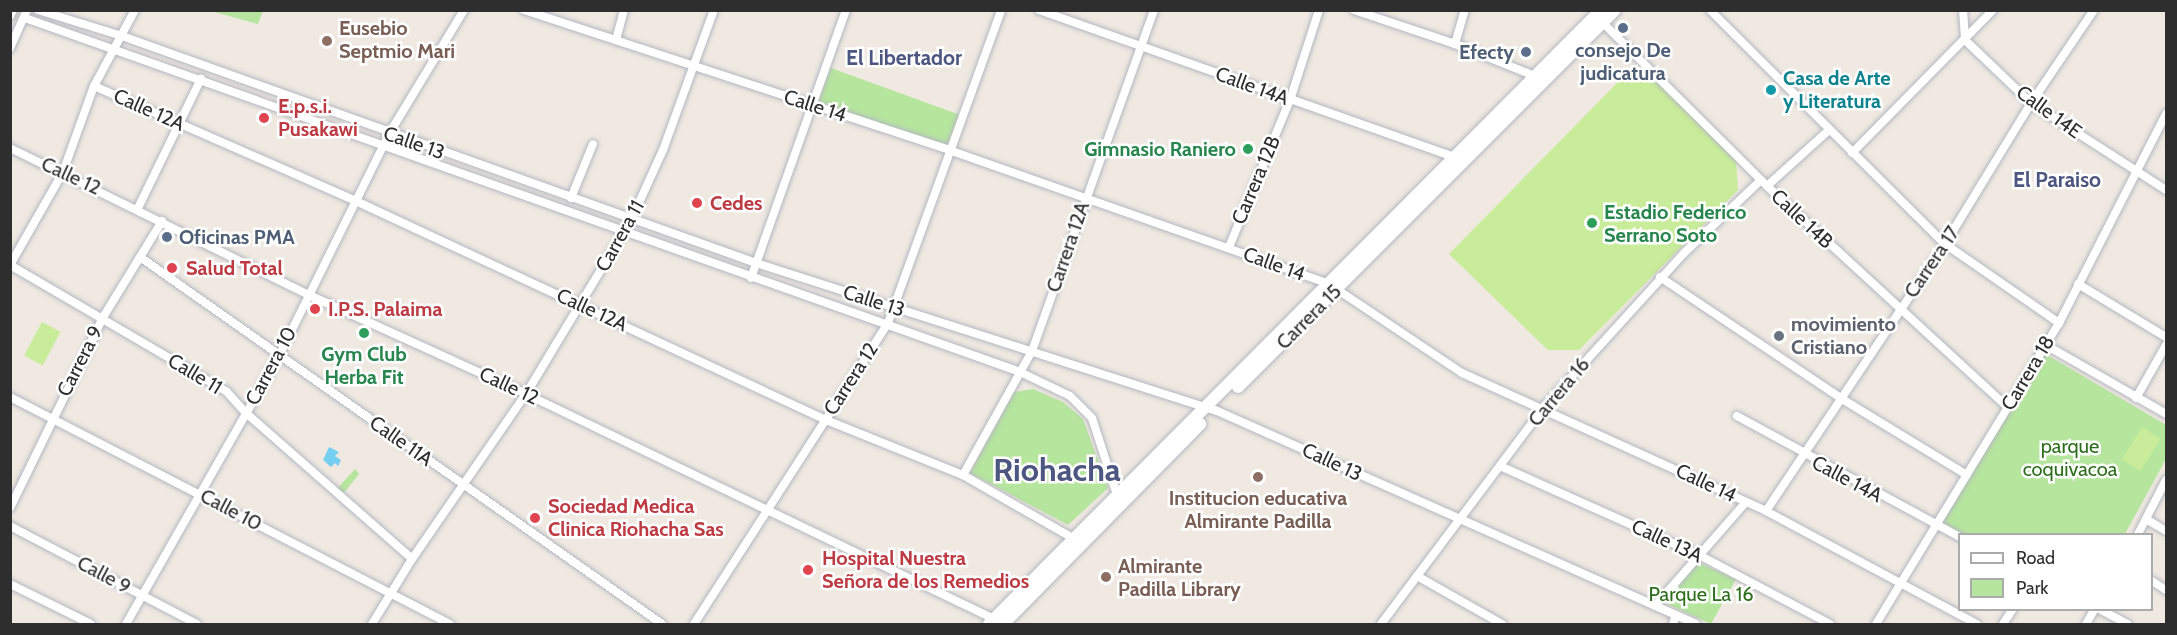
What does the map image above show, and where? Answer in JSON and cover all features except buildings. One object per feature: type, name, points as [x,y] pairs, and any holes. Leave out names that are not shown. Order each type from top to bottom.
[{"type":"main road","name":"Carrera 15","points":[[1000,623],[1210,408],[1602,17],[1615,10]]},
{"type":"main road","name":"Carrera 15","points":[[1080,541],[1117,495],[1210,408]]},
{"type":"street","points":[[10,16],[13,10]]},
{"type":"street","name":"Calle 13","points":[[38,10],[122,36],[388,134],[756,263],[1210,408],[1696,624]]},
{"type":"street","points":[[10,265],[63,172],[94,86],[135,10]]},
{"type":"street","name":"Carrera 10","points":[[126,624],[198,493],[279,356],[358,202],[388,134],[464,10]]},
{"type":"street","name":"Calle 14","points":[[524,10],[952,151],[1333,286],[1446,365],[1766,511],[1977,624]]},
{"type":"street","points":[[616,40],[624,10]]},
{"type":"street","name":"Carrera 11","points":[[372,624],[412,559],[526,394],[632,218],[663,150],[714,10]]},
{"type":"street","points":[[751,278],[846,10]]},
{"type":"street","name":"Carrera 12","points":[[694,624],[888,323],[1001,10]]},
{"type":"street","name":"Calle 14A","points":[[1039,10],[1460,160]]},
{"type":"street","name":"Carrera 12A","points":[[963,475],[1032,351],[1154,10]]},
{"type":"street","name":"Carrera 12B","points":[[1228,247],[1290,100],[1319,10]]},
{"type":"street","points":[[1354,10],[1455,44],[1541,79]]},
{"type":"street","points":[[1455,44],[1465,10]]},
{"type":"street","points":[[1710,10],[1946,244],[2059,323]]},
{"type":"street","points":[[1963,10],[1965,40]]},
{"type":"street","points":[[1852,153],[1993,10]]},
{"type":"street","name":"Carrera 17","points":[[1766,511],[1899,310],[1946,244],[2031,103],[2094,10]]},
{"type":"street","points":[[10,48],[26,14]]},
{"type":"street","name":"Calle 13","points":[[26,14],[113,48],[383,144],[623,233],[888,323],[1020,372],[1070,396],[1092,418],[1117,495]]},
{"type":"street","name":"Calle 14B","points":[[1602,17],[1764,183],[1899,310],[2007,407]]},
{"type":"street","name":"Calle 14E","points":[[1965,40],[2031,103],[2166,190]]},
{"type":"street","points":[[138,208],[201,79]]},
{"type":"street","name":"Calle 12A","points":[[94,86],[582,304],[826,420],[963,475],[1080,541]]},
{"type":"street","name":"Carrera 18","points":[[1876,624],[2044,344],[2059,323],[2166,114]]},
{"type":"street","name":"Carrera 16","points":[[1381,624],[1544,408],[1660,277],[1764,183],[1829,130]]},
{"type":"street","points":[[571,198],[593,144]]},
{"type":"street","name":"Calle 12","points":[[10,148],[138,208],[309,295],[526,394],[1000,623]]},
{"type":"street","name":"Carrera 9","points":[[10,508],[51,418],[102,319],[162,221]]},
{"type":"street","name":"Calle 11A","points":[[140,257],[662,624]]},
{"type":"street","name":"Calle 11","points":[[10,265],[227,392],[246,414],[412,559]]},
{"type":"street","points":[[1660,277],[1842,399],[1967,475]]},
{"type":"street","points":[[2078,284],[2166,337]]},
{"type":"street","points":[[2044,344],[2166,414]]},
{"type":"street","points":[[2136,398],[2166,345]]},
{"type":"street","name":"Calle 10","points":[[10,397],[450,624]]},
{"type":"street","name":"Calle 14A","points":[[1737,416],[1802,454],[1958,537]]},
{"type":"street","name":"Calle 13A","points":[[1500,466],[1699,555],[1830,624]]},
{"type":"street","points":[[2139,533],[2166,480]]},
{"type":"street","points":[[1655,606],[1746,502]]},
{"type":"street","points":[[2146,519],[2166,531]]},
{"type":"street","name":"Calle 9","points":[[10,526],[197,624]]},
{"type":"street","points":[[1417,576],[1502,624]]},
{"type":"street","points":[[2153,582],[2166,590]]},
{"type":"street","points":[[10,584],[91,624]]},
{"type":"street","points":[[2003,624],[2011,611]]},
{"type":"street","points":[[2104,611],[2127,624]]},
{"type":"street","points":[[1673,624],[1676,615]]},
{"type":"green space","points":[[211,11],[263,11],[258,24]]},
{"type":"green space","points":[[831,68],[959,115],[946,148],[819,102]]},
{"type":"green space","name":"Estadio Federico Serrano Soto","points":[[1631,76],[1652,77],[1736,159],[1738,190],[1579,350],[1548,350],[1449,254],[1621,79]]},
{"type":"green space","points":[[42,322],[61,332],[43,365],[24,356]]},
{"type":"green space","name":"parque coquivacoa","points":[[2044,353],[2166,425],[2166,459],[2126,533],[1959,533],[1940,524]]},
{"type":"green space","points":[[1033,389],[1063,402],[1083,419],[1108,488],[1068,525],[970,473],[1014,392]]},
{"type":"green space","points":[[2142,427],[2161,439],[2141,471],[2122,459]]},
{"type":"green space","points":[[355,469],[359,474],[343,494],[337,489]]},
{"type":"green space","name":"Parque La 16","points":[[1697,562],[1736,579],[1711,624],[1665,603]]},
{"type":"water","points":[[329,447],[339,452],[335,456],[341,460],[338,466],[335,463],[331,467],[323,460]]},
{"type":"place","name":"consejo De judicatura","points":[[1623,28]]},
{"type":"place","name":"Eusebio Septmio Mari","points":[[327,41]]},
{"type":"place","name":"Efecty","points":[[1526,52]]},
{"type":"place","name":"Casa de Arte y Literatura","points":[[1771,90]]},
{"type":"place","name":"E.p.s.i. Pusakawi","points":[[264,118]]},
{"type":"place","name":"Gimnasio Raniero","points":[[1248,149]]},
{"type":"place","name":"Cedes","points":[[697,203]]},
{"type":"place","name":"Estadio Federico Serrano Soto","points":[[1592,223]]},
{"type":"place","name":"Oficinas PMA","points":[[167,237]]},
{"type":"place","name":"Salud Total","points":[[172,268]]},
{"type":"place","name":"I.P.S. Palaima","points":[[315,309]]},
{"type":"place","name":"Gym Club Herba Fit","points":[[364,333]]},
{"type":"place","name":"movimiento Cristiano","points":[[1779,336]]},
{"type":"place","name":"Institucion educativa Almirante Padilla","points":[[1258,477]]},
{"type":"place","name":"Sociedad Medica Clinica Riohacha Sas","points":[[535,518]]},
{"type":"place","name":"Hospital Nuestra Señora de los Remedios","points":[[808,570]]},
{"type":"place","name":"Almirante Padilla Library","points":[[1106,577]]},
{"type":"district","name":"El Libertador","points":[[904,58]]},
{"type":"district","name":"El Paraiso","points":[[2057,180]]},
{"type":"district","name":"Riohacha","points":[[1057,470]]}]
